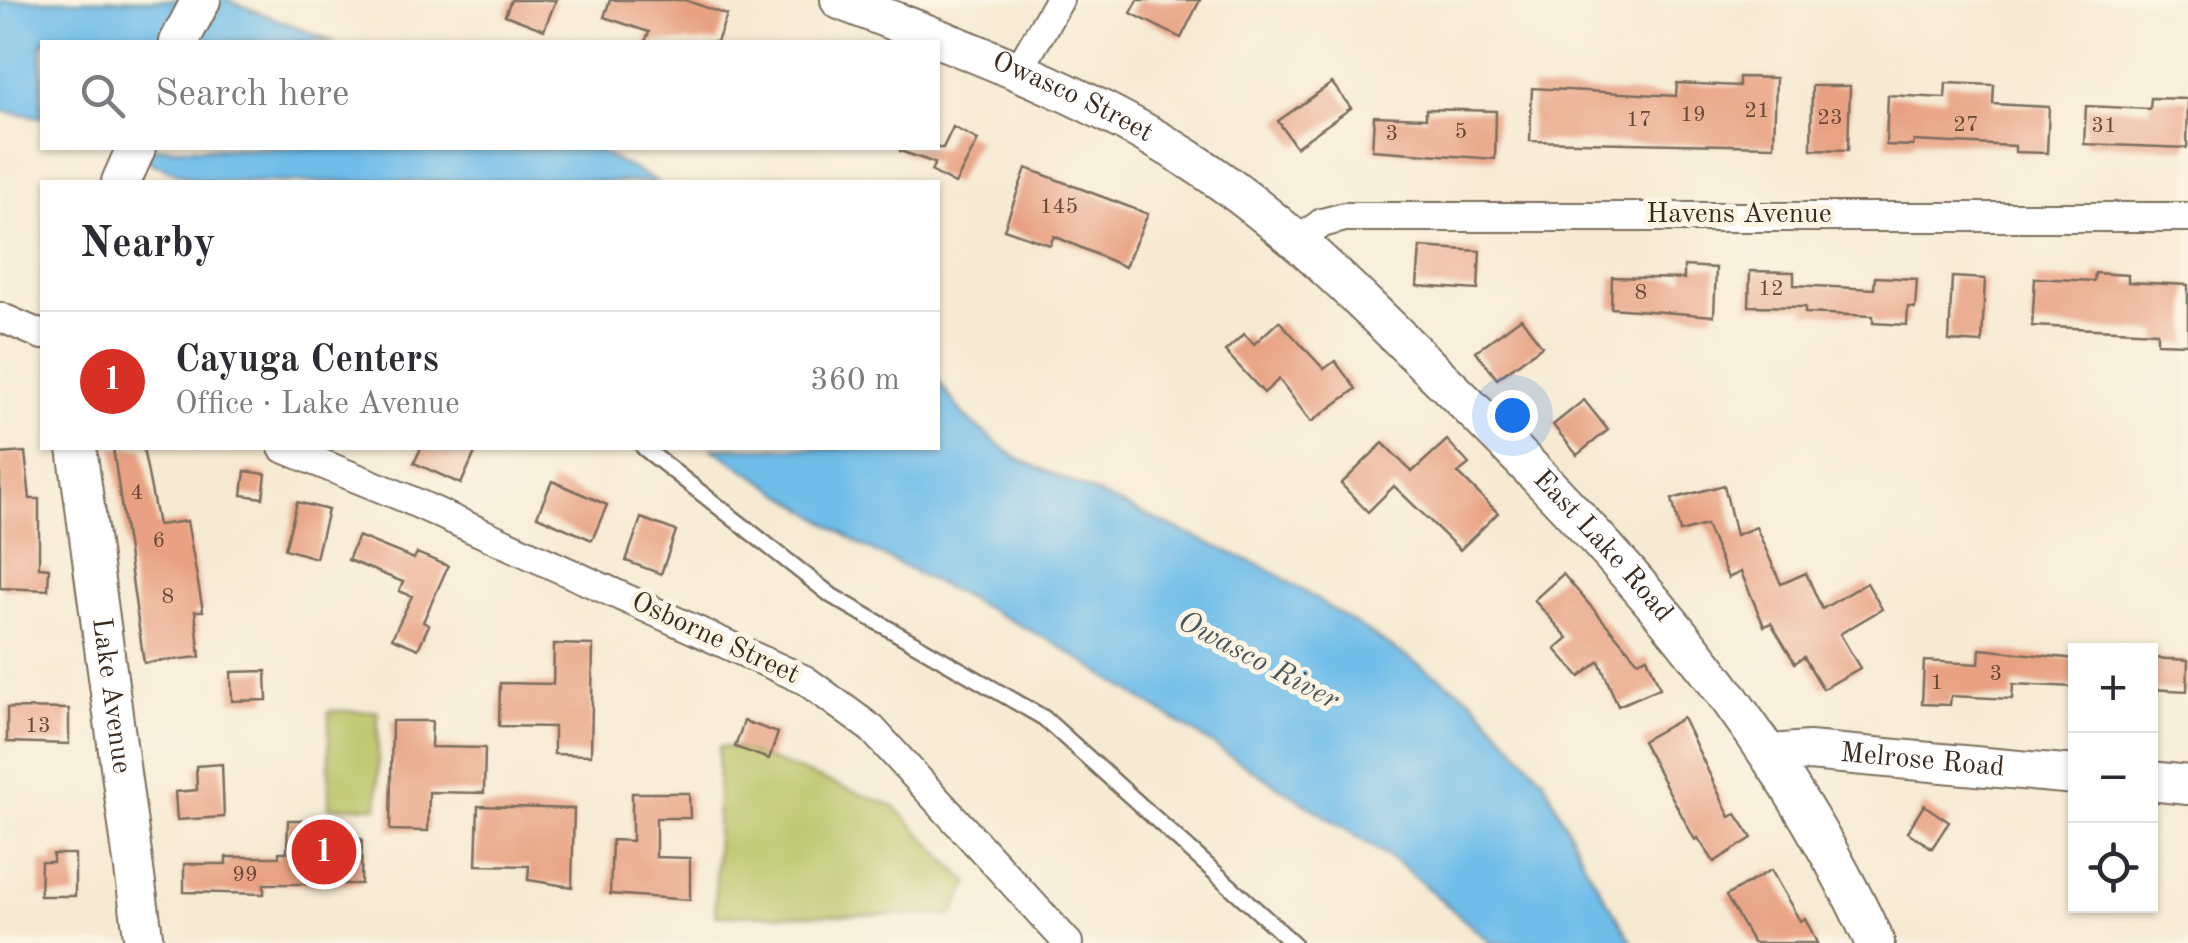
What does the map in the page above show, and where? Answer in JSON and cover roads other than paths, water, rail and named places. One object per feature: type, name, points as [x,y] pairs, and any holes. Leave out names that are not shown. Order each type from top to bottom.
[{"type":"main road","points":[[181,40],[200,0]]},
{"type":"main road","name":"Owasco Street","points":[[840,0],[1018,71],[1148,134],[1234,190],[1292,237]]},
{"type":"main road","points":[[123,180],[135,150]]},
{"type":"main road","name":"East Lake Road","points":[[1292,237],[1571,505],[1639,581],[1771,754],[1875,943]]},
{"type":"main road","name":"Lake Avenue","points":[[77,450],[144,943]]},
{"type":"main road","name":"Melrose Road","points":[[1771,754],[1809,751],[2068,774]]},
{"type":"main road","points":[[2158,782],[2188,785]]},
{"type":"street","points":[[1018,71],[1059,0]]},
{"type":"street","name":"Havens Avenue","points":[[1292,237],[1322,223],[1346,218],[2188,217]]},
{"type":"street","points":[[0,317],[40,334]]},
{"type":"street","name":"Osborne Street","points":[[289,450],[402,496],[805,680],[872,728],[1066,943]]},
{"type":"lane","points":[[647,450],[812,575],[814,583],[832,596],[1044,718],[1293,943]]},
{"type":"water","points":[[0,0],[228,0],[329,40],[40,40],[40,117],[0,111]]},
{"type":"water","points":[[118,150],[596,150],[654,180],[195,180]]},
{"type":"water","name":"Owasco River","points":[[940,384],[965,417],[1016,458],[1270,570],[1470,697],[1544,780],[1584,863],[1633,943],[1491,943],[1400,864],[1051,641],[859,544],[715,450],[940,450]]},
{"type":"place","name":"Cayuga Centers","points":[[324,852]]}]
